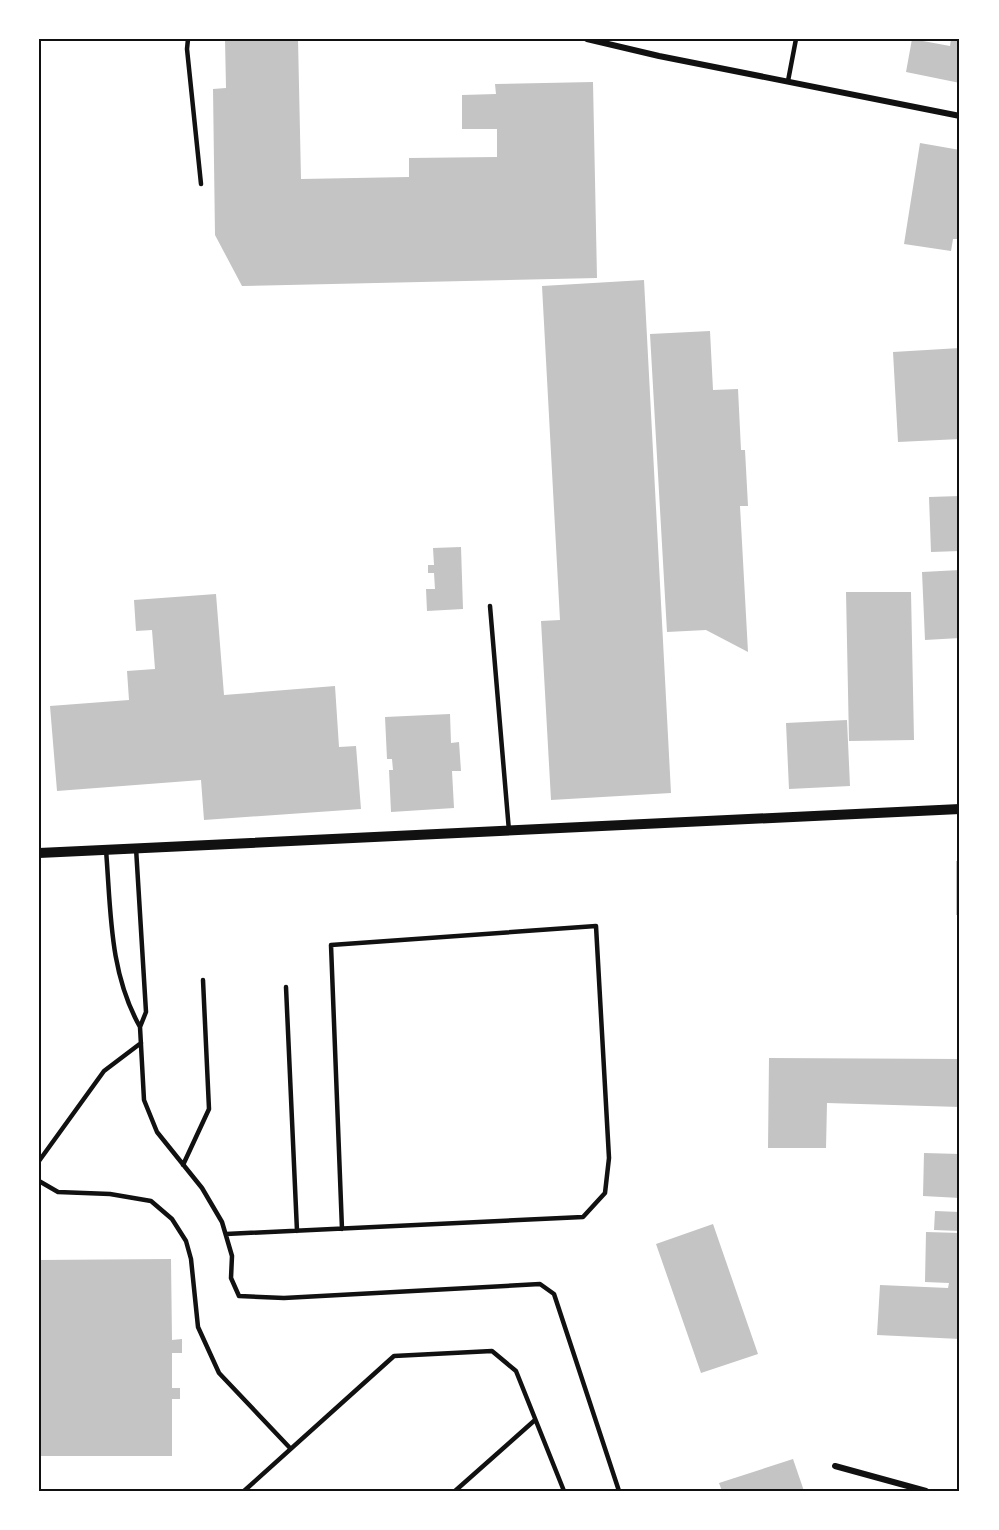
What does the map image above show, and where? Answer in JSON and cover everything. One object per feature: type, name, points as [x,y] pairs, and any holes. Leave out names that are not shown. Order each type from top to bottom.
[{"type":"street","points":[[587,39],[649,54],[960,116]]},
{"type":"street","points":[[39,853],[960,809]]},
{"type":"street","points":[[835,1466],[926,1491]]},
{"type":"lane","points":[[188,39],[187,49],[201,184]]},
{"type":"lane","points":[[788,81],[796,39]]},
{"type":"lane","points":[[490,606],[509,831]]},
{"type":"lane","points":[[136,848],[146,1012],[140,1027],[144,1100],[157,1131],[202,1188],[222,1222],[231,1256],[231,1278],[239,1296],[295,1297],[540,1284],[554,1294],[619,1491]]},
{"type":"lane","points":[[106,850],[114,957],[129,1008],[140,1027]]},
{"type":"lane","points":[[226,1234],[342,1229],[583,1217],[605,1193],[609,1158],[596,926],[331,945],[342,1229]]},
{"type":"lane","points":[[183,1165],[209,1109],[203,980]]},
{"type":"lane","points":[[286,987],[297,1231]]},
{"type":"lane","points":[[39,1161],[104,1071],[141,1043]]},
{"type":"lane","points":[[39,1181],[58,1192],[110,1194],[151,1201],[172,1219],[186,1241],[191,1259],[198,1327],[219,1373],[290,1448]]},
{"type":"lane","points":[[244,1491],[394,1356],[492,1351],[516,1371],[564,1491]]},
{"type":"lane","points":[[454,1491],[535,1420]]},
{"type":"building","points":[[225,39],[298,39],[301,179],[409,177],[409,158],[497,157],[497,129],[462,129],[462,95],[496,94],[495,84],[593,82],[597,278],[242,286],[215,235],[213,89],[226,88]]},
{"type":"building","points":[[912,39],[950,46],[951,39],[960,39],[960,83],[906,72]]},
{"type":"building","points":[[920,143],[960,150],[960,239],[953,239],[951,251],[904,244]]},
{"type":"building","points":[[644,280],[671,793],[551,800],[541,621],[560,620],[542,286]]},
{"type":"building","points":[[710,331],[713,390],[738,389],[741,450],[745,450],[748,506],[740,506],[748,652],[706,630],[667,632],[650,334]]},
{"type":"building","points":[[960,348],[960,439],[898,442],[893,352]]},
{"type":"building","points":[[960,496],[960,551],[931,552],[929,497]]},
{"type":"building","points":[[461,547],[463,609],[427,611],[426,589],[435,589],[434,573],[428,573],[428,565],[434,565],[433,548]]},
{"type":"building","points":[[960,570],[960,638],[925,640],[922,572]]},
{"type":"building","points":[[846,592],[911,592],[914,740],[849,741]]},
{"type":"building","points":[[216,594],[224,695],[335,686],[339,747],[356,746],[361,809],[204,820],[201,780],[57,791],[50,706],[129,700],[127,671],[155,669],[152,630],[136,631],[134,600]]},
{"type":"building","points":[[450,714],[451,743],[459,742],[461,771],[452,771],[454,808],[391,812],[389,770],[393,770],[392,759],[387,759],[385,717]]},
{"type":"building","points":[[847,720],[850,786],[789,789],[786,723]]},
{"type":"building","points":[[956,861],[960,861],[960,915],[956,915]]},
{"type":"building","points":[[769,1058],[960,1059],[960,1107],[827,1103],[826,1148],[768,1148]]},
{"type":"building","points":[[924,1153],[960,1154],[960,1198],[923,1196]]},
{"type":"building","points":[[935,1211],[960,1212],[960,1231],[934,1230]]},
{"type":"building","points":[[713,1224],[758,1354],[701,1373],[656,1244]]},
{"type":"building","points":[[926,1232],[960,1233],[960,1339],[877,1335],[880,1285],[948,1288],[949,1283],[925,1282]]},
{"type":"building","points":[[171,1259],[172,1340],[182,1339],[182,1353],[172,1353],[172,1388],[180,1388],[180,1399],[172,1399],[172,1456],[39,1456],[39,1260]]},
{"type":"building","points":[[793,1459],[804,1491],[722,1491],[719,1483]]}]
